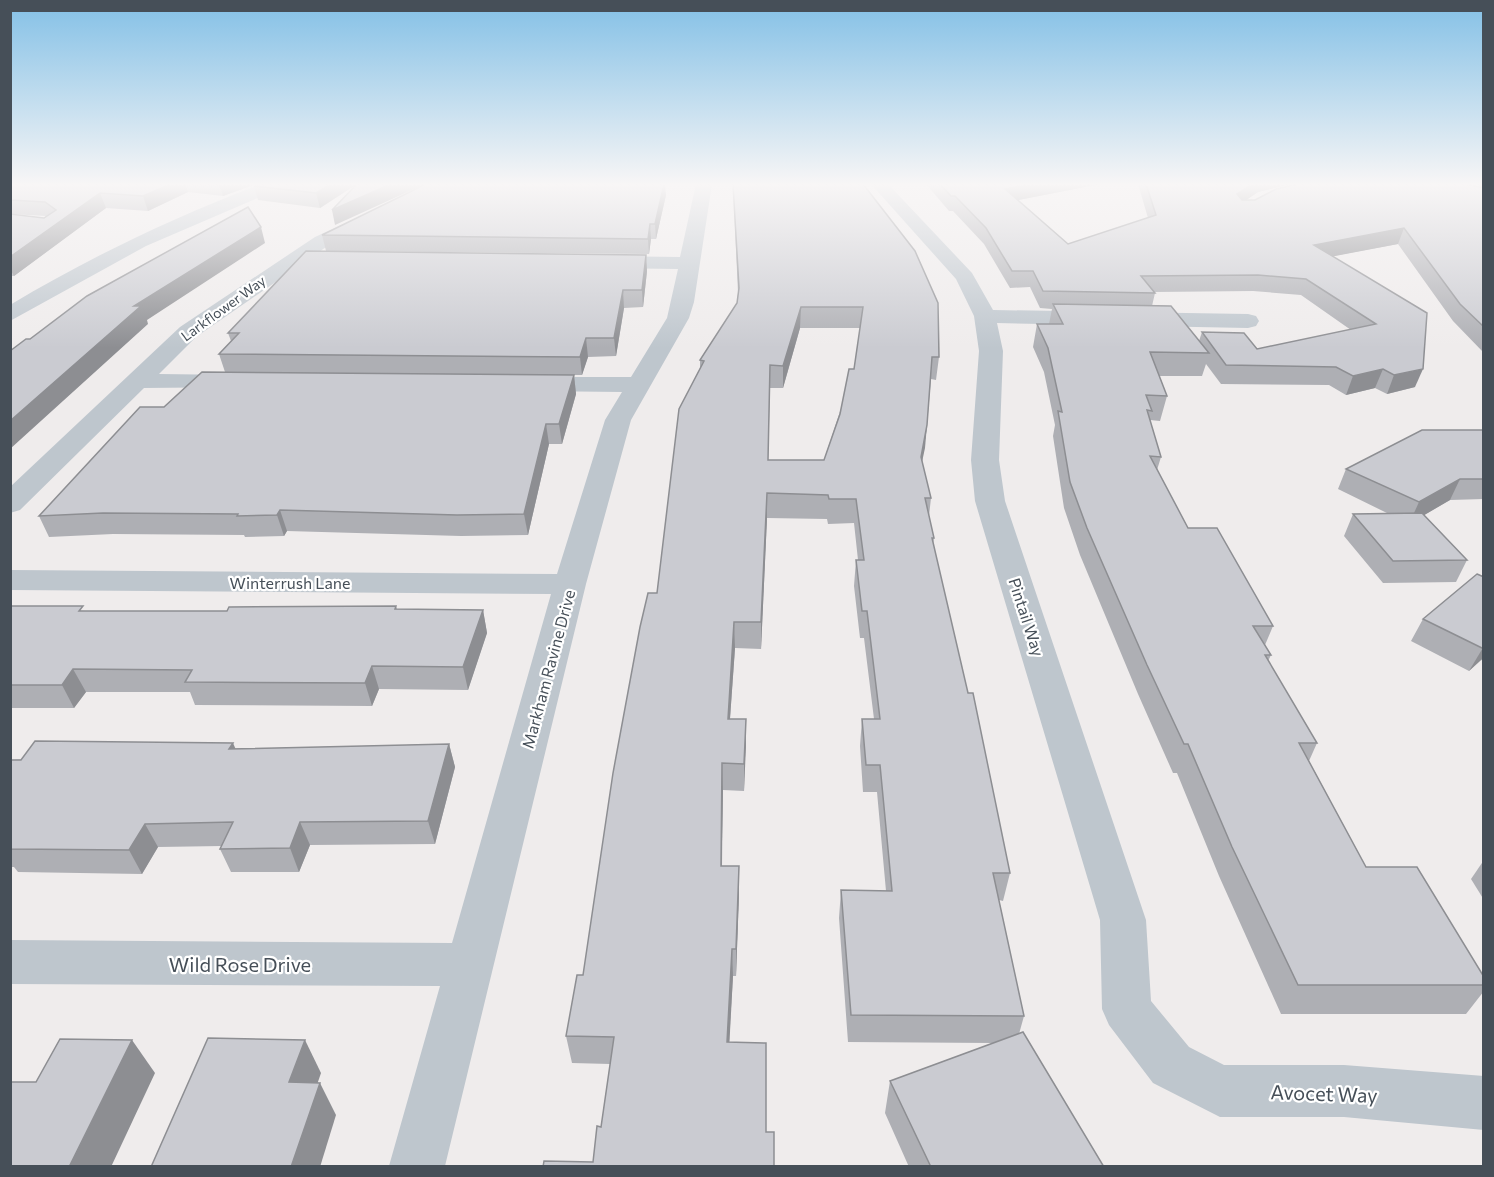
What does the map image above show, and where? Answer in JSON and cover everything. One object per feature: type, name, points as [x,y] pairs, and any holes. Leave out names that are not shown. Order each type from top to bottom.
[{"type":"street","points":[[10,315],[120,252],[147,239]]},
{"type":"street","name":"Larkflower Way","points":[[10,504],[188,332],[295,257],[326,239]]},
{"type":"street","name":"Markham Ravine Drive","points":[[417,1167],[570,584],[618,420],[678,318],[683,302],[692,239]]},
{"type":"street","name":"Pintail Way","points":[[930,239],[965,277],[985,315],[991,351],[985,460],[990,501],[1123,920],[1127,1009],[1172,1065]]},
{"type":"street","points":[[295,257],[326,260]]},
{"type":"street","points":[[585,262],[688,263]]},
{"type":"street","points":[[985,315],[1248,321]]},
{"type":"street","points":[[136,381],[256,382]]},
{"type":"street","points":[[504,384],[638,385]]},
{"type":"street","name":"Winterrush Lane","points":[[10,580],[570,584]]},
{"type":"street","name":"Wild Rose Drive","points":[[10,962],[470,965]]},
{"type":"street","name":"Avocet Way","points":[[1172,1065],[1220,1091],[1344,1091],[1484,1103]]},
{"type":"building","points":[[10,239],[35,239],[10,257]]},
{"type":"building","points":[[190,239],[242,239],[134,306],[141,306],[10,421],[10,351],[26,339],[30,339],[87,296]]},
{"type":"building","points":[[736,239],[906,239],[915,251],[938,303],[939,357],[932,357],[927,425],[921,457],[931,498],[925,498],[968,693],[973,693],[1010,873],[993,873],[1024,1016],[851,1015],[841,890],[892,891],[880,765],[866,765],[862,719],[880,719],[867,611],[862,611],[856,560],[864,560],[856,499],[829,499],[828,495],[767,493],[761,622],[734,622],[728,719],[746,719],[744,764],[722,763],[721,866],[739,866],[736,949],[732,949],[727,1042],[766,1043],[766,1132],[774,1132],[774,1167],[543,1167],[544,1161],[593,1162],[597,1126],[601,1127],[614,1037],[566,1036],[577,975],[583,975],[613,773],[640,627],[648,593],[657,593],[679,409],[704,361],[700,360],[737,303],[739,288]],"holes":[[[801,307],[863,307],[854,369],[849,369],[840,414],[824,460],[768,460],[770,365],[783,366]]]},
{"type":"building","points":[[993,239],[1062,239],[1068,244],[1083,239],[1346,239],[1314,245],[1427,313],[1423,369],[1394,375],[1383,369],[1353,376],[1336,367],[1226,365],[1202,332],[1244,333],[1257,349],[1376,324],[1306,279],[1258,275],[1141,276],[1155,293],[1043,291],[1033,271],[1012,271]]},
{"type":"building","points":[[1412,239],[1484,239],[1484,327],[1460,304]]},
{"type":"building","points":[[306,251],[646,255],[642,290],[623,290],[614,338],[586,338],[580,357],[219,354],[239,333],[228,333]]},
{"type":"building","points":[[1053,304],[1171,306],[1209,353],[1150,352],[1167,396],[1146,395],[1152,411],[1147,410],[1161,457],[1150,456],[1188,528],[1217,528],[1273,626],[1253,626],[1271,655],[1265,655],[1317,743],[1299,743],[1366,867],[1417,867],[1484,977],[1484,985],[1298,985],[1232,847],[1188,744],[1184,744],[1147,665],[1087,528],[1070,482],[1058,411],[1062,412],[1048,348],[1037,324],[1063,324]]},
{"type":"building","points":[[202,372],[574,375],[559,424],[546,424],[524,514],[457,515],[280,510],[277,515],[237,516],[238,514],[103,513],[39,516],[140,407],[164,407]]},
{"type":"building","points":[[1422,430],[1484,430],[1484,479],[1460,479],[1419,502],[1346,469]]},
{"type":"building","points":[[1422,513],[1467,560],[1393,561],[1353,514]]},
{"type":"building","points":[[1477,574],[1484,577],[1484,646],[1482,648],[1423,619]]},
{"type":"building","points":[[10,606],[83,606],[79,611],[227,611],[229,607],[396,606],[395,609],[483,610],[463,667],[372,666],[365,683],[185,682],[192,670],[73,669],[62,685],[10,685]]},
{"type":"building","points":[[35,741],[233,743],[229,749],[449,744],[428,821],[300,822],[290,848],[220,849],[233,822],[145,824],[129,850],[10,849],[10,760],[21,760]]},
{"type":"building","points":[[1023,1032],[1104,1167],[931,1167],[890,1081]]},
{"type":"building","points":[[208,1038],[305,1040],[289,1082],[320,1083],[291,1167],[151,1167]]},
{"type":"building","points":[[60,1039],[132,1040],[69,1167],[10,1167],[10,1082],[36,1082]]}]
